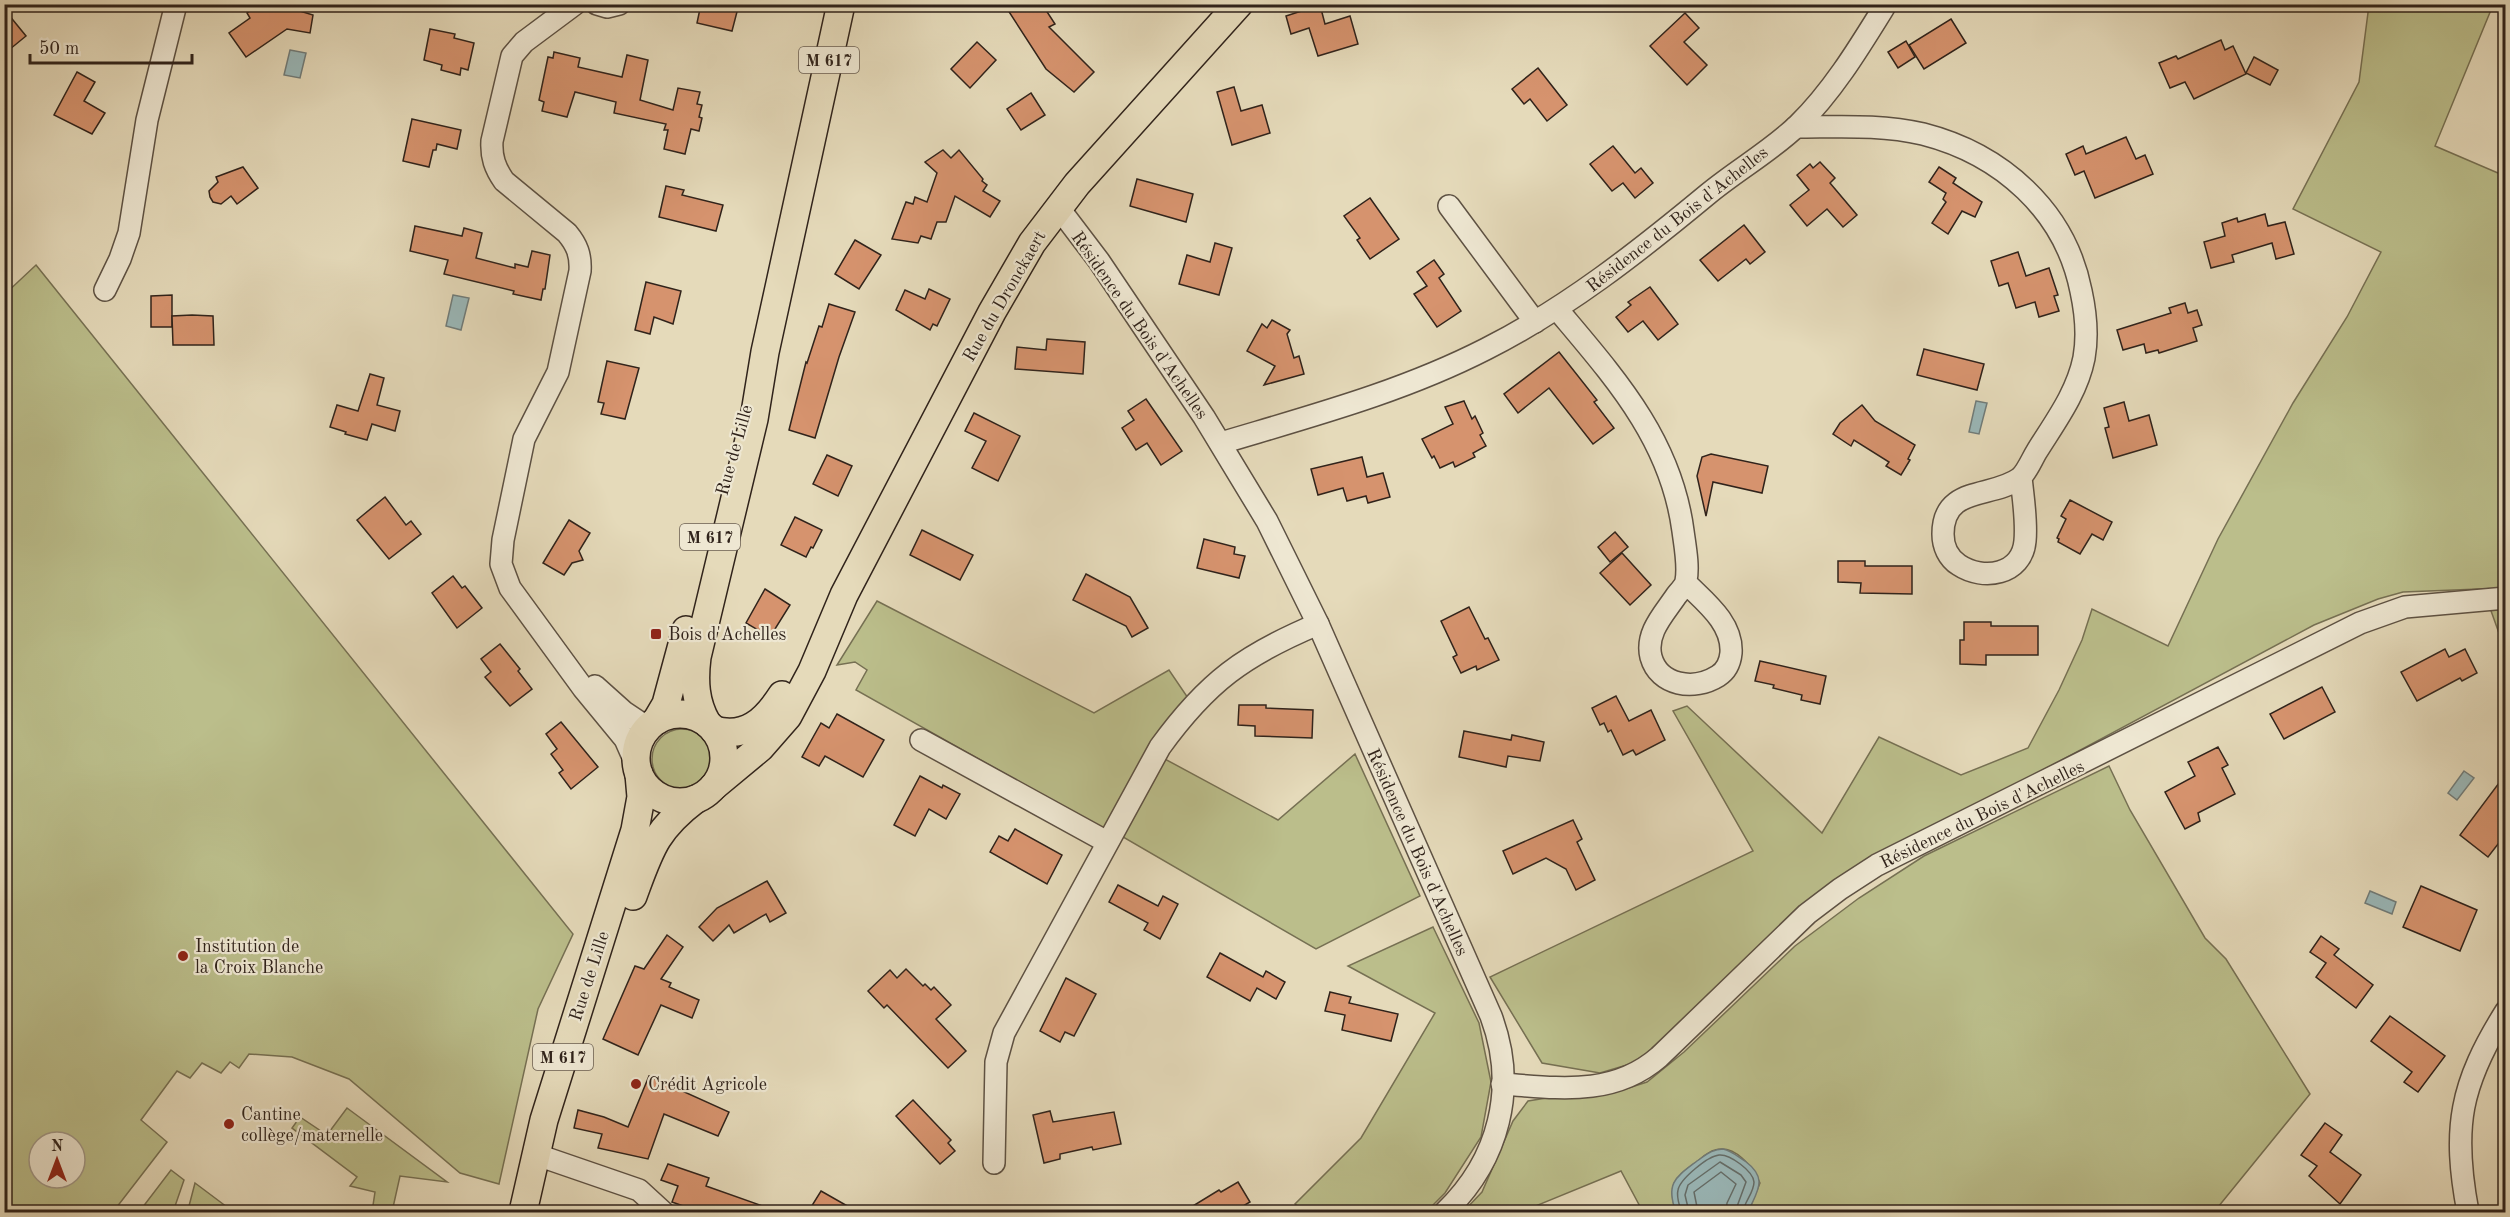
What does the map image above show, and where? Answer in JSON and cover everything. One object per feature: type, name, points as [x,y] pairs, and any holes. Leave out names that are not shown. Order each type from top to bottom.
[{"type":"main road","name":"Rue de Lille","points":[[711,727],[700,710],[696,694],[697,657],[754,419],[765,352],[841,4]]},
{"type":"main road","name":"Rue du Dronckaert","points":[[705,793],[760,748],[788,716],[812,671],[844,595],[1010,278],[1058,207],[1239,4]]},
{"type":"main road","name":"Rue de Lille","points":[[652,724],[668,696],[752,384],[765,352]]},
{"type":"main road","name":"Rue du Dronckaert","points":[[711,727],[733,733],[745,731],[768,714],[844,595]]},
{"type":"main road","points":[[679,714],[694,716],[711,727],[722,743],[724,758],[721,774],[705,793],[675,802],[660,797],[648,788],[638,769],[638,744],[652,724],[679,714]]},
{"type":"main road","name":"Rue de Lille","points":[[523,1212],[544,1120],[635,830],[641,797],[638,769]]},
{"type":"main road","name":"Rue de Lille","points":[[546,1158],[577,1048],[606,964],[656,839],[670,820],[705,793]]},
{"type":"main road","name":"M 617","points":[[534,1212],[546,1158]]},
{"type":"street","points":[[105,290],[129,233],[147,120],[176,4]]},
{"type":"street","points":[[575,4],[524,42],[512,56],[491,152],[498,173],[504,181],[567,233],[575,243],[581,260],[558,372],[524,439],[501,554],[503,573],[510,588],[583,688],[625,739],[638,769]]},
{"type":"street","points":[[597,4],[607,7],[619,4]]},
{"type":"street","name":"Résidence du Bois d'Achelles","points":[[1221,444],[1398,388],[1486,349],[1557,309],[1625,263],[1724,181],[1796,127],[1818,103],[1886,4]]},
{"type":"street","points":[[1796,127],[1875,127],[1908,131],[1939,139],[1967,150],[2008,173],[2030,193],[2051,218],[2064,240],[2077,272],[2085,314],[2086,342],[2081,372],[2076,386],[2021,477],[2025,541],[2016,562],[2004,572],[1991,575],[1975,572],[1959,565],[1949,555],[1943,541],[1944,524],[1948,511],[1963,498],[2021,477]]},
{"type":"street","points":[[1449,206],[1535,322]]},
{"type":"street","name":"Résidence du Bois d'Achelles","points":[[1058,207],[1099,261],[1221,444],[1267,521],[1318,624],[1491,1016],[1498,1041],[1502,1084],[1500,1116],[1491,1149],[1474,1180],[1445,1212]]},
{"type":"street","points":[[1557,309],[1620,385],[1648,427],[1677,501],[1684,542],[1686,583],[1655,626],[1649,646],[1651,657],[1661,676],[1669,681],[1692,684],[1720,675],[1726,669],[1731,648],[1726,628],[1720,619],[1686,583]]},
{"type":"street","name":"Résidence du Bois d'Achelles","points":[[1502,1084],[1571,1087],[1601,1085],[1625,1080],[1659,1057],[1807,914],[1840,889],[1878,865],[2376,616],[2432,603],[2505,598]]},
{"type":"street","points":[[994,1163],[996,1062],[1004,1034],[1160,747],[1194,705],[1220,679],[1260,651],[1318,624]]},
{"type":"street","points":[[553,646],[608,699],[652,724]]},
{"type":"street","points":[[921,740],[1107,842]]},
{"type":"street","points":[[2468,1212],[2459,1151],[2461,1119],[2476,1065],[2505,1011]]},
{"type":"street","points":[[546,1158],[634,1188],[648,1197],[663,1212]]},
{"type":"green space","points":[[2369,5],[2493,5],[2435,146],[2505,176],[2505,588],[2403,592],[2378,599],[2314,625],[1929,831],[1723,984],[1637,1062],[1600,1073],[1542,1063],[1490,977],[1753,851],[1673,711],[1687,706],[1822,833],[1879,737],[1961,775],[2028,748],[2059,690],[2082,640],[2092,609],[2168,646],[2218,539],[2293,403],[2347,317],[2381,252],[2293,209],[2359,82]]},
{"type":"green space","points":[[36,265],[573,934],[538,1009],[499,1184],[460,1173],[349,1079],[292,1057],[249,1054],[239,1068],[230,1062],[221,1073],[202,1063],[190,1078],[177,1071],[141,1120],[167,1142],[113,1212],[5,1212],[4,295]]},
{"type":"green space","points":[[877,601],[1094,713],[1169,670],[1188,698],[1105,830],[856,690],[867,670],[855,662],[837,665]]},
{"type":"green space","points":[[2490,608],[2505,608],[2505,650]]},
{"type":"green space","points":[[676,729],[688,729],[699,734],[707,742],[712,759],[710,771],[699,784],[688,789],[676,789],[665,784],[657,776],[652,765],[652,753],[657,742],[665,734]]},
{"type":"green space","points":[[1355,754],[1420,896],[1316,949],[1123,837],[1163,758],[1278,820]]},
{"type":"green space","points":[[2109,766],[2130,810],[2205,938],[2226,959],[2310,1094],[2214,1212],[1748,1212],[1760,1183],[1753,1170],[1742,1158],[1729,1150],[1722,1149],[1707,1154],[1677,1178],[1672,1195],[1676,1212],[1643,1212],[1621,1171],[1521,1212],[1463,1212],[1482,1192],[1513,1121],[1528,1101],[1571,1094],[1619,1091],[1647,1082],[1684,1052],[1795,946],[1859,898],[1924,856]]},
{"type":"green space","points":[[1433,927],[1479,1023],[1491,1082],[1481,1137],[1445,1193],[1426,1212],[1305,1212],[1295,1204],[1361,1138],[1435,1013],[1348,966]]},
{"type":"green space","points":[[347,1108],[447,1182],[400,1176],[392,1212],[372,1212],[375,1192],[350,1186],[357,1177],[292,1128],[300,1117],[327,1135]]},
{"type":"green space","points":[[171,1170],[184,1180],[173,1212],[139,1212]]},
{"type":"green space","points":[[195,1183],[227,1207],[222,1212],[195,1212],[197,1208],[189,1206]]},
{"type":"water","points":[[290,50],[306,53],[300,78],[284,75]]},
{"type":"water","points":[[453,295],[469,298],[461,330],[446,326]]},
{"type":"water","points":[[1976,401],[1987,403],[1979,434],[1969,432]]},
{"type":"water","points":[[2464,771],[2474,778],[2457,800],[2448,793]]},
{"type":"water","points":[[2370,891],[2396,902],[2392,914],[2365,903]]},
{"type":"water","points":[[1723,1149],[1745,1161],[1757,1174],[1759,1185],[1748,1212],[1676,1212],[1672,1194],[1674,1182],[1706,1155]]},
{"type":"building","points":[[260,4],[277,4],[313,15],[310,33],[287,29],[246,57],[229,33],[250,18],[247,13]]},
{"type":"building","points":[[701,4],[739,4],[732,31],[697,23]]},
{"type":"building","points":[[1004,4],[1042,4],[1055,24],[1049,27],[1094,72],[1074,92],[1046,69]]},
{"type":"building","points":[[1320,5],[1325,24],[1350,16],[1358,44],[1318,56],[1309,28],[1291,34],[1286,16]]},
{"type":"building","points":[[4,9],[26,36],[4,54]]},
{"type":"building","points":[[1685,13],[1699,28],[1684,42],[1707,65],[1687,85],[1650,46]]},
{"type":"building","points":[[1951,19],[1966,43],[1924,69],[1909,45]]},
{"type":"building","points":[[430,29],[455,34],[454,38],[474,43],[468,70],[461,68],[460,75],[441,70],[442,65],[424,60]]},
{"type":"building","points":[[2221,40],[2225,50],[2233,46],[2246,74],[2194,99],[2185,82],[2170,88],[2159,63],[2176,56],[2178,59]]},
{"type":"building","points":[[1906,41],[1915,57],[1898,68],[1888,52]]},
{"type":"building","points":[[977,42],[996,60],[970,88],[951,69]]},
{"type":"building","points":[[554,52],[580,58],[578,67],[622,77],[627,55],[648,60],[640,100],[673,110],[678,88],[700,92],[697,104],[702,105],[699,131],[691,129],[685,154],[664,149],[668,130],[664,130],[666,124],[614,113],[616,102],[575,92],[567,117],[542,111],[544,102],[539,100],[548,57],[553,58]]},
{"type":"building","points":[[2254,57],[2278,70],[2270,85],[2246,73]]},
{"type":"building","points":[[1538,68],[1567,105],[1547,121],[1530,99],[1524,104],[1512,89]]},
{"type":"building","points":[[77,72],[95,82],[84,101],[105,113],[92,134],[54,115]]},
{"type":"building","points":[[1234,87],[1241,111],[1262,105],[1270,133],[1232,145],[1217,92]]},
{"type":"building","points":[[1031,93],[1045,115],[1021,130],[1007,109]]},
{"type":"building","points":[[412,119],[461,130],[457,149],[437,144],[436,150],[433,150],[429,167],[403,161]]},
{"type":"building","points":[[2126,137],[2136,159],[2145,155],[2153,174],[2095,198],[2084,171],[2075,175],[2066,154],[2083,146],[2086,154]]},
{"type":"building","points":[[1613,146],[1635,173],[1641,168],[1653,183],[1635,198],[1623,183],[1612,191],[1590,164]]},
{"type":"building","points":[[943,150],[951,158],[959,150],[987,185],[983,191],[1000,201],[990,217],[955,196],[946,222],[937,222],[931,239],[921,236],[918,243],[892,239],[906,202],[913,204],[915,197],[927,202],[937,173],[925,162]]},
{"type":"building","points":[[1820,162],[1835,178],[1830,183],[1857,215],[1843,227],[1827,209],[1807,226],[1790,205],[1809,190],[1797,175],[1810,164],[1813,168]]},
{"type":"building","points":[[243,167],[258,188],[237,204],[231,196],[221,204],[213,202],[209,191],[218,182],[216,177]]},
{"type":"building","points":[[1939,167],[1956,178],[1953,183],[1982,202],[1975,217],[1962,211],[1948,234],[1932,223],[1946,202],[1943,199],[1946,193],[1929,182]]},
{"type":"building","points":[[1137,179],[1193,194],[1186,222],[1130,206]]},
{"type":"building","points":[[666,186],[684,190],[682,195],[723,205],[716,231],[659,217]]},
{"type":"building","points":[[1370,198],[1399,239],[1370,259],[1357,240],[1360,238],[1344,216]]},
{"type":"building","points":[[2265,214],[2268,226],[2285,222],[2294,254],[2276,259],[2272,243],[2232,255],[2234,262],[2211,268],[2204,242],[2225,236],[2222,223],[2237,218],[2238,222]]},
{"type":"building","points":[[1744,225],[1765,252],[1750,264],[1746,259],[1718,281],[1700,260]]},
{"type":"building","points":[[415,226],[462,236],[464,228],[482,233],[476,258],[515,268],[515,264],[528,267],[532,251],[550,255],[541,300],[444,274],[448,260],[410,251]]},
{"type":"building","points":[[855,240],[881,255],[859,289],[835,274]]},
{"type":"building","points":[[1215,243],[1232,248],[1219,295],[1179,284],[1187,255],[1210,262]]},
{"type":"building","points":[[2018,252],[2026,276],[2049,268],[2058,295],[2054,296],[2059,311],[2039,317],[2035,302],[2016,308],[2008,283],[1999,286],[1991,261]]},
{"type":"building","points":[[1434,260],[1444,274],[1439,278],[1461,311],[1437,327],[1414,294],[1427,286],[1417,272]]},
{"type":"building","points":[[646,282],[681,291],[673,324],[654,317],[650,334],[635,330]]},
{"type":"building","points":[[1650,287],[1678,324],[1658,340],[1643,321],[1628,332],[1616,317],[1631,305],[1628,302]]},
{"type":"building","points":[[929,289],[950,299],[937,326],[933,324],[930,330],[896,310],[905,290],[925,299]]},
{"type":"building","points":[[172,295],[172,327],[151,327],[151,296]]},
{"type":"building","points":[[2185,303],[2188,313],[2197,310],[2202,325],[2193,328],[2197,341],[2159,353],[2158,350],[2146,353],[2144,344],[2123,350],[2117,330],[2171,313],[2169,308]]},
{"type":"building","points":[[829,304],[855,312],[815,438],[789,430],[806,362],[819,326],[822,327]]},
{"type":"building","points":[[172,316],[213,316],[214,345],[173,345]]},
{"type":"building","points":[[1272,320],[1290,330],[1287,334],[1294,358],[1299,356],[1304,374],[1264,385],[1275,366],[1247,351],[1262,324],[1267,328]]},
{"type":"building","points":[[1047,339],[1085,342],[1083,374],[1015,369],[1017,347],[1046,350]]},
{"type":"building","points":[[1924,349],[1984,364],[1977,390],[1917,375]]},
{"type":"building","points":[[1559,352],[1597,400],[1594,402],[1614,428],[1593,444],[1549,388],[1518,413],[1504,394]]},
{"type":"building","points":[[607,361],[639,368],[625,419],[601,414],[604,403],[598,402]]},
{"type":"building","points":[[370,374],[384,378],[377,405],[400,411],[395,431],[372,424],[367,440],[330,427],[337,405],[358,411]]},
{"type":"building","points":[[1146,399],[1182,451],[1161,465],[1147,443],[1136,450],[1122,428],[1134,420],[1128,411]]},
{"type":"building","points":[[1464,401],[1472,419],[1475,416],[1483,433],[1480,435],[1486,446],[1473,453],[1475,457],[1455,467],[1453,462],[1440,468],[1422,439],[1453,424],[1445,407]]},
{"type":"building","points":[[2124,402],[2129,421],[2149,415],[2157,445],[2113,458],[2105,428],[2109,427],[2104,408]]},
{"type":"building","points":[[1862,405],[1875,421],[1915,445],[1908,459],[1910,460],[1901,475],[1886,466],[1889,462],[1854,440],[1851,446],[1833,434],[1840,423]]},
{"type":"building","points":[[974,413],[1020,436],[998,481],[972,468],[986,441],[965,431]]},
{"type":"building","points":[[1711,454],[1768,466],[1762,493],[1713,482],[1706,516],[1697,476],[1702,457]]},
{"type":"building","points":[[827,455],[852,466],[838,496],[813,484]]},
{"type":"building","points":[[1362,457],[1367,477],[1383,473],[1390,497],[1368,503],[1366,496],[1347,501],[1343,488],[1318,495],[1311,469]]},
{"type":"building","points":[[385,497],[406,525],[411,521],[421,534],[389,559],[357,520]]},
{"type":"building","points":[[2070,500],[2112,522],[2103,540],[2092,534],[2080,554],[2058,542],[2057,538],[2066,519],[2061,516]]},
{"type":"building","points":[[795,517],[822,530],[806,557],[781,545]]},
{"type":"building","points":[[569,520],[590,533],[579,551],[583,560],[572,563],[564,575],[543,563]]},
{"type":"building","points":[[922,530],[973,555],[960,580],[910,555]]},
{"type":"building","points":[[1615,532],[1628,547],[1610,562],[1598,547]]},
{"type":"building","points":[[1204,539],[1235,547],[1234,554],[1245,556],[1239,578],[1197,568]]},
{"type":"building","points":[[1622,553],[1651,585],[1630,605],[1600,573]]},
{"type":"building","points":[[1838,561],[1865,561],[1865,566],[1912,566],[1912,594],[1860,593],[1861,583],[1838,582]]},
{"type":"building","points":[[1086,574],[1130,597],[1148,628],[1132,637],[1126,626],[1073,600]]},
{"type":"building","points":[[453,576],[462,588],[465,586],[482,608],[457,628],[432,593]]},
{"type":"building","points":[[765,589],[790,605],[770,637],[746,623]]},
{"type":"building","points":[[1469,607],[1485,639],[1488,638],[1499,660],[1477,670],[1476,666],[1461,673],[1453,657],[1457,655],[1441,621]]},
{"type":"building","points":[[1964,622],[1991,622],[1991,626],[2038,626],[2038,655],[1986,655],[1986,665],[1960,664],[1960,640],[1964,640]]},
{"type":"building","points":[[500,644],[520,669],[518,671],[532,689],[510,706],[485,677],[491,672],[481,659]]},
{"type":"building","points":[[2445,649],[2449,657],[2465,649],[2477,673],[2462,681],[2460,678],[2417,701],[2401,672]]},
{"type":"building","points":[[1760,661],[1826,676],[1820,704],[1801,700],[1802,695],[1773,688],[1774,685],[1755,681]]},
{"type":"building","points":[[2322,687],[2335,712],[2284,739],[2270,714]]},
{"type":"building","points":[[1616,696],[1629,721],[1651,710],[1665,740],[1636,755],[1633,750],[1623,755],[1611,730],[1608,732],[1604,723],[1600,725],[1592,708]]},
{"type":"building","points":[[1239,705],[1266,705],[1266,708],[1313,710],[1312,738],[1255,736],[1255,726],[1238,725]]},
{"type":"building","points":[[837,714],[884,740],[863,777],[825,756],[819,766],[802,757],[821,723],[829,728]]},
{"type":"building","points":[[561,722],[598,767],[571,789],[559,773],[563,770],[551,754],[557,749],[546,734]]},
{"type":"building","points":[[1464,731],[1511,740],[1512,735],[1544,742],[1540,761],[1508,756],[1506,767],[1459,757]]},
{"type":"building","points":[[2218,747],[2228,765],[2222,768],[2235,794],[2198,813],[2200,821],[2185,829],[2165,792],[2195,776],[2188,762]]},
{"type":"building","points":[[2505,775],[2505,835],[2488,857],[2460,835]]},
{"type":"building","points":[[920,776],[942,788],[943,785],[960,794],[946,819],[929,809],[915,836],[894,825]]},
{"type":"building","points":[[1573,820],[1582,839],[1577,842],[1595,880],[1576,890],[1566,869],[1546,858],[1513,874],[1503,851]]},
{"type":"building","points":[[1015,829],[1062,855],[1047,884],[990,852],[999,836],[1008,841]]},
{"type":"building","points":[[767,881],[786,913],[770,922],[766,914],[734,933],[729,925],[713,941],[699,927],[717,908]]},
{"type":"building","points":[[1118,885],[1158,906],[1163,896],[1178,904],[1160,939],[1144,930],[1148,923],[1109,902]]},
{"type":"building","points":[[2421,886],[2477,910],[2460,951],[2403,927]]},
{"type":"building","points":[[667,935],[683,947],[661,979],[671,983],[669,987],[699,1000],[692,1018],[661,1005],[638,1055],[603,1039],[635,966],[644,969]]},
{"type":"building","points":[[2321,936],[2339,949],[2334,955],[2373,985],[2356,1008],[2316,977],[2326,963],[2310,952]]},
{"type":"building","points":[[1220,953],[1263,977],[1266,971],[1285,982],[1276,999],[1257,988],[1250,1001],[1207,977]]},
{"type":"building","points":[[906,969],[923,986],[925,984],[931,990],[934,987],[951,1005],[936,1019],[966,1051],[948,1068],[887,1005],[884,1008],[868,991],[890,970],[897,978]]},
{"type":"building","points":[[1066,978],[1096,994],[1074,1036],[1065,1032],[1060,1042],[1040,1031]]},
{"type":"building","points":[[1330,992],[1351,997],[1349,1003],[1398,1014],[1391,1041],[1342,1030],[1345,1015],[1325,1011]]},
{"type":"building","points":[[2390,1016],[2445,1056],[2418,1092],[2404,1082],[2412,1072],[2371,1041]]},
{"type":"building","points":[[649,1076],[729,1112],[718,1136],[664,1114],[648,1159],[598,1148],[602,1134],[574,1128],[578,1110],[628,1127]]},
{"type":"building","points":[[913,1100],[951,1140],[948,1143],[955,1151],[940,1164],[896,1116]]},
{"type":"building","points":[[1050,1111],[1053,1122],[1114,1112],[1121,1144],[1060,1154],[1060,1159],[1044,1163],[1033,1115]]},
{"type":"building","points":[[2325,1123],[2342,1135],[2330,1152],[2361,1175],[2340,1204],[2309,1176],[2317,1166],[2301,1155]]},
{"type":"building","points":[[668,1164],[709,1178],[706,1186],[774,1210],[774,1212],[700,1212],[672,1202],[678,1186],[661,1180]]},
{"type":"building","points":[[1238,1182],[1250,1202],[1233,1212],[1183,1212],[1219,1190],[1221,1192]]},
{"type":"building","points":[[821,1191],[858,1212],[808,1212]]},
{"type":"place","name":"Bois d'Achelles","points":[[656,634]]},
{"type":"place","name":"Institution de la Croix Blanche","points":[[183,956]]},
{"type":"place","name":"Crédit Agricole","points":[[636,1084]]},
{"type":"place","name":"Cantine collège/maternelle","points":[[229,1124]]}]
